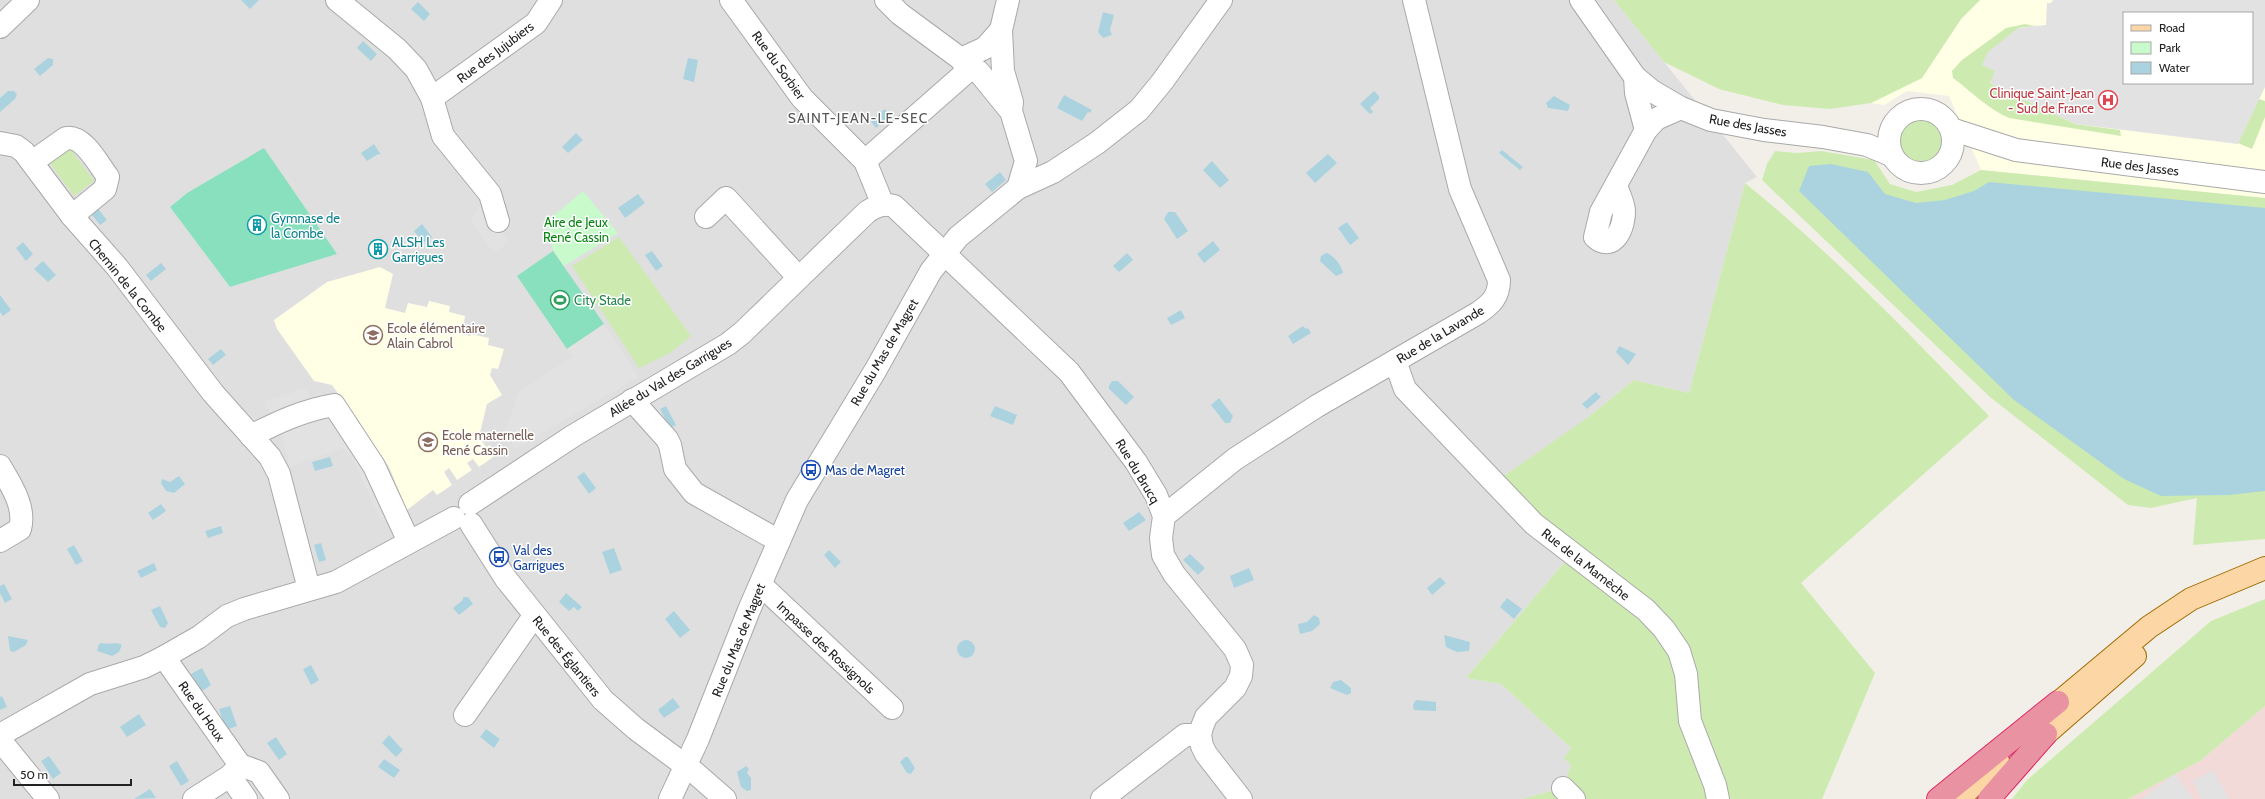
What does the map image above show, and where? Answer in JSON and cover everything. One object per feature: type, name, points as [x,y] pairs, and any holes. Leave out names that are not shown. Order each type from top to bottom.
[{"type":"highway","points":[[1938,799],[2058,702]]},
{"type":"highway","points":[[1989,799],[2046,734]]},
{"type":"main road","points":[[1959,799],[2058,702],[2149,627],[2191,599],[2265,568]]},
{"type":"main road","points":[[1972,799],[2161,634],[2200,611],[2265,582]]},
{"type":"street","points":[[0,27],[28,0]]},
{"type":"street","points":[[337,0],[398,49],[416,69],[432,98],[443,136],[490,194],[498,221]]},
{"type":"street","name":"Rue des Jujubiers","points":[[432,98],[536,23],[551,0]]},
{"type":"street","name":"Rue du Sorbier","points":[[731,0],[802,98],[865,161]]},
{"type":"street","points":[[886,0],[900,14],[978,71],[1011,111]]},
{"type":"street","points":[[1008,0],[1001,30],[1003,71],[1012,102],[1011,111],[1026,162],[1018,188]]},
{"type":"street","name":"Rue du Mas de Magret","points":[[670,799],[686,766],[797,500],[875,371],[918,293],[944,253],[958,237],[1018,188],[1053,172],[1097,143],[1139,110],[1162,82],[1221,0]]},
{"type":"street","name":"Rue de la Lavande","points":[[1164,516],[1235,460],[1317,406],[1478,313],[1495,299],[1499,289],[1499,280],[1460,189],[1414,0]]},
{"type":"street","name":"Rue des Jasses","points":[[1581,0],[1635,77],[1652,92],[1680,108],[1711,120],[1764,130],[1823,137],[1867,145],[1891,155],[1905,170],[1925,174],[1935,171],[1944,165],[1950,156],[1976,151],[2016,150],[2265,182]]},
{"type":"street","points":[[944,253],[929,241],[898,208],[883,204],[865,161],[966,63],[985,48],[1001,30]]},
{"type":"street","points":[[1635,77],[1636,93],[1646,130]]},
{"type":"street","points":[[1616,186],[1646,130],[1656,119],[1680,108]]},
{"type":"street","name":"Rue des Jasses","points":[[1823,137],[1890,129],[1903,114],[1912,110],[1923,109],[1940,116],[1951,129],[2016,150]]},
{"type":"street","points":[[1890,129],[1888,146],[1891,155]]},
{"type":"street","points":[[1950,156],[1953,147],[1951,129]]},
{"type":"street","points":[[32,162],[66,138],[72,137],[81,141],[108,177],[105,189],[72,216]]},
{"type":"street","name":"Chemin de la Combe","points":[[0,143],[16,146],[24,152],[72,216],[117,267],[213,393],[270,457],[279,474],[309,589]]},
{"type":"street","points":[[1026,162],[1038,168],[1053,172]]},
{"type":"street","points":[[706,216],[726,198],[798,276]]},
{"type":"street","name":"Allée du Val des Garrigues","points":[[0,735],[90,684],[144,667],[164,657],[199,637],[227,616],[309,589],[336,582],[359,572],[409,542],[465,515],[517,471],[690,365],[708,358],[728,344],[742,333],[798,276],[866,212],[883,204]]},
{"type":"street","name":"Rue du Brucq","points":[[944,253],[1069,372],[1136,462],[1156,495],[1164,516],[1161,538],[1163,555],[1174,574],[1235,650],[1242,665],[1241,676],[1234,688],[1206,717],[1200,735]]},
{"type":"street","name":"Rue de la Mamèche","points":[[1395,361],[1405,389],[1534,524],[1646,610],[1664,629],[1679,651],[1686,674],[1690,721],[1715,785],[1718,799]]},
{"type":"street","points":[[632,400],[667,439],[675,469],[694,493],[779,541]]},
{"type":"street","points":[[251,436],[276,422],[313,408],[334,405],[374,466],[409,542]]},
{"type":"street","points":[[0,466],[22,509],[23,519],[20,529],[0,541]]},
{"type":"street","name":"Rue des Églantiers","points":[[465,515],[506,579],[534,616],[603,700],[636,729],[686,766],[725,799]]},
{"type":"street","name":"Impasse des Rossignols","points":[[761,585],[892,708]]},
{"type":"street","points":[[464,715],[534,616]]},
{"type":"street","name":"Rue du Houx","points":[[164,657],[235,771],[246,799]]},
{"type":"street","points":[[1102,799],[1185,736],[1200,735],[1202,746],[1206,754],[1241,799]]},
{"type":"street","points":[[0,740],[48,799]]},
{"type":"street","points":[[194,799],[235,771],[258,772],[278,799]]},
{"type":"shaded area","points":[[0,0],[1614,0],[1757,177],[1745,183],[1689,393],[1634,380],[1587,418],[1582,553],[1562,565],[1466,678],[1501,684],[1571,748],[1571,765],[1563,788],[1521,799],[0,799]],"holes":[[[264,149],[337,254],[230,287],[170,207],[187,193]]]},
{"type":"shaded area","name":"Clinique Saint-Jean - Sud de France","points":[[1980,0],[2265,0],[2265,198],[1981,170],[1949,96],[1907,91],[1884,105],[1871,103],[1922,78],[1961,19]]},
{"type":"shaded area","points":[[2053,0],[2265,0],[2265,87],[2238,144],[2075,124],[1990,83],[1995,71],[1982,65],[1988,52],[2018,28],[2046,25],[2047,3],[2051,3]]},
{"type":"shaded area","points":[[481,204],[509,241],[497,252],[490,248],[470,220]]},
{"type":"shaded area","points":[[380,267],[393,274],[385,308],[405,313],[408,303],[427,307],[429,301],[450,306],[449,312],[465,316],[462,334],[470,336],[471,334],[489,338],[488,345],[504,349],[498,369],[492,368],[490,375],[502,395],[487,404],[479,437],[486,447],[490,445],[496,455],[479,467],[473,459],[467,463],[472,470],[457,480],[449,468],[444,472],[452,485],[437,495],[433,490],[407,510],[389,467],[362,427],[332,385],[314,381],[277,329],[274,320],[327,282]]},
{"type":"shaded area","points":[[604,324],[638,377],[515,449],[505,431],[519,392],[573,356],[567,349]]},
{"type":"shaded area","points":[[305,388],[318,407],[334,405],[399,518],[381,521],[354,462],[343,448],[290,467],[281,431],[264,402]]},
{"type":"shaded area","points":[[2265,706],[2265,799],[2128,799],[2200,761]]},
{"type":"shaded area","points":[[2213,770],[2229,799],[2202,799],[2193,781]]},
{"type":"shaded area","points":[[2175,774],[2193,799],[2141,799]]},
{"type":"green space","points":[[1614,0],[1980,0],[1961,19],[1922,78],[1871,103],[1830,109],[1783,105],[1719,89],[1664,62]]},
{"type":"green space","points":[[2025,24],[2036,26],[2018,28],[1990,83],[2075,124],[2120,130],[2121,136],[2009,118],[1987,105],[1953,78],[1952,71],[1962,60],[2006,28]]},
{"type":"green space","points":[[2259,99],[2265,101],[2265,117],[2252,149],[2238,143]]},
{"type":"green space","points":[[1916,119],[1924,119],[1936,125],[1942,137],[1942,145],[1936,157],[1924,163],[1916,163],[1904,157],[1898,145],[1898,137],[1904,125]]},
{"type":"green space","points":[[69,147],[94,181],[74,196],[49,162]]},
{"type":"green space","name":"Gymnase de la Combe","points":[[264,148],[337,254],[230,287],[170,207],[187,193]]},
{"type":"green space","points":[[1775,151],[1797,153],[1821,151],[1874,160],[1890,184],[1916,192],[1952,185],[1981,170],[2265,198],[2265,539],[2193,545],[2197,498],[2151,508],[2128,505],[1990,397],[1762,180],[1767,164]]},
{"type":"green space","points":[[1745,183],[1778,210],[1840,267],[1900,325],[1989,416],[1801,583],[1875,673],[1822,799],[1521,799],[1563,788],[1571,765],[1564,758],[1571,748],[1501,684],[1466,678],[1562,565],[1582,553],[1557,534],[1501,478],[1587,418],[1634,380],[1689,393]]},
{"type":"green space","name":"Aire de Jeux René Cassin","points":[[583,191],[618,233],[564,266],[553,250],[546,222]]},
{"type":"green space","points":[[619,237],[691,336],[670,353],[639,368],[572,266]]},
{"type":"green space","name":"City Stade","points":[[553,251],[604,324],[567,349],[517,276]]},
{"type":"green space","points":[[2265,599],[2265,706],[2200,761],[2128,799],[2012,799],[2027,780],[2211,621]]},
{"type":"water","points":[[241,0],[259,0],[250,9]]},
{"type":"water","points":[[418,2],[430,14],[424,21],[411,9]]},
{"type":"water","points":[[1103,12],[1114,15],[1110,30],[1112,35],[1103,38],[1098,32]]},
{"type":"water","points":[[363,41],[377,54],[371,61],[357,48]]},
{"type":"water","points":[[48,58],[53,59],[53,65],[40,76],[34,69]]},
{"type":"water","points":[[688,58],[698,60],[694,82],[683,79]]},
{"type":"water","points":[[8,91],[14,91],[17,94],[15,99],[0,112],[0,98]]},
{"type":"water","points":[[1374,91],[1379,96],[1379,99],[1370,108],[1373,112],[1370,114],[1360,104]]},
{"type":"water","points":[[1064,95],[1092,110],[1090,113],[1088,112],[1082,121],[1057,108]]},
{"type":"water","points":[[1554,96],[1570,105],[1568,111],[1548,108],[1546,103]]},
{"type":"water","points":[[885,109],[890,116],[876,128],[870,120]]},
{"type":"water","points":[[576,133],[583,140],[568,153],[562,147]]},
{"type":"water","points":[[374,144],[381,155],[378,154],[367,161],[361,153]]},
{"type":"water","points":[[1502,150],[1523,167],[1520,170],[1499,153]]},
{"type":"water","points":[[1328,154],[1337,163],[1315,183],[1306,173]]},
{"type":"water","points":[[1212,161],[1229,180],[1220,188],[1203,170]]},
{"type":"water","points":[[1831,164],[1868,172],[1885,194],[1916,203],[1945,200],[1974,191],[1989,182],[2265,208],[2265,491],[2229,495],[2161,496],[2124,479],[2014,400],[1799,191],[1809,166]]},
{"type":"water","points":[[1000,172],[1006,180],[992,192],[985,184]]},
{"type":"water","points":[[638,194],[645,203],[625,218],[618,208]]},
{"type":"water","points":[[96,206],[107,220],[100,225],[89,211]]},
{"type":"water","points":[[1168,212],[1175,212],[1188,231],[1177,239],[1164,219]]},
{"type":"water","points":[[1347,222],[1359,238],[1350,245],[1338,228]]},
{"type":"water","points":[[422,224],[432,237],[423,243],[414,231]]},
{"type":"water","points":[[1213,241],[1220,250],[1204,263],[1197,254]]},
{"type":"water","points":[[23,242],[33,254],[26,261],[16,248]]},
{"type":"water","points":[[652,251],[663,266],[656,271],[645,255]]},
{"type":"water","points":[[1127,253],[1133,260],[1119,272],[1113,266]]},
{"type":"water","points":[[1326,253],[1337,261],[1343,273],[1336,276],[1320,261],[1321,256]]},
{"type":"water","points":[[43,261],[56,275],[48,282],[34,269]]},
{"type":"water","points":[[161,263],[166,269],[151,281],[146,275]]},
{"type":"water","points":[[0,295],[11,310],[3,316],[0,312]]},
{"type":"water","points":[[1181,310],[1185,318],[1171,325],[1167,318]]},
{"type":"water","points":[[1303,326],[1306,329],[1308,328],[1311,333],[1293,344],[1288,336]]},
{"type":"water","points":[[1619,346],[1636,354],[1628,365],[1616,352]]},
{"type":"water","points":[[221,349],[226,355],[213,365],[208,359]]},
{"type":"water","points":[[1112,381],[1118,381],[1134,397],[1126,405],[1109,389]]},
{"type":"water","points":[[1596,392],[1601,397],[1587,409],[1582,404]]},
{"type":"water","points":[[1219,398],[1233,416],[1230,423],[1225,423],[1211,405]]},
{"type":"water","points":[[666,406],[676,425],[670,428],[660,409]]},
{"type":"water","points":[[995,406],[1017,415],[1013,425],[990,416]]},
{"type":"water","points":[[330,457],[333,466],[315,471],[312,462]]},
{"type":"water","points":[[584,472],[596,488],[589,494],[577,477]]},
{"type":"water","points":[[179,476],[185,484],[174,493],[166,491],[161,483],[162,479],[170,482]]},
{"type":"water","points":[[161,504],[166,511],[153,520],[148,513]]},
{"type":"water","points":[[1139,512],[1146,520],[1129,531],[1123,523]]},
{"type":"water","points":[[221,526],[223,533],[208,538],[205,531]]},
{"type":"water","points":[[321,543],[326,560],[319,562],[314,545]]},
{"type":"water","points":[[74,545],[83,561],[76,565],[67,549]]},
{"type":"water","points":[[614,548],[622,570],[610,574],[602,552]]},
{"type":"water","points":[[829,550],[841,562],[835,568],[824,555]]},
{"type":"water","points":[[1190,554],[1205,568],[1198,575],[1183,560]]},
{"type":"water","points":[[154,563],[157,570],[141,578],[137,571]]},
{"type":"water","points":[[1249,568],[1254,580],[1234,588],[1230,576]]},
{"type":"water","points":[[1440,577],[1446,583],[1432,595],[1427,588]]},
{"type":"water","points":[[4,584],[12,599],[5,603],[0,593],[0,586]]},
{"type":"water","points":[[566,593],[582,607],[578,611],[574,607],[569,611],[559,602]]},
{"type":"water","points":[[463,597],[468,597],[473,604],[459,615],[453,608],[463,600]]},
{"type":"water","points":[[1507,598],[1522,609],[1514,619],[1500,607]]},
{"type":"water","points":[[160,606],[168,623],[165,628],[160,627],[151,610]]},
{"type":"water","points":[[674,611],[690,630],[680,638],[665,619]]},
{"type":"water","points":[[1314,615],[1319,618],[1320,624],[1312,631],[1300,634],[1298,624],[1307,622]]},
{"type":"water","points":[[1444,635],[1470,642],[1469,651],[1457,652],[1446,647]]},
{"type":"water","points":[[8,636],[28,640],[26,645],[14,652],[10,651]]},
{"type":"water","points":[[966,640],[972,643],[975,649],[972,655],[966,658],[960,655],[957,649],[960,643]]},
{"type":"water","points":[[118,643],[122,645],[119,652],[112,656],[97,651],[99,644]]},
{"type":"water","points":[[311,665],[319,680],[311,685],[303,669]]},
{"type":"water","points":[[202,668],[211,685],[202,691],[191,674]]},
{"type":"water","points":[[1341,680],[1351,688],[1351,693],[1347,695],[1330,688],[1333,682]]},
{"type":"water","points":[[2,696],[7,707],[0,710],[0,697]]},
{"type":"water","points":[[673,698],[680,707],[664,718],[658,710]]},
{"type":"water","points":[[1416,700],[1436,702],[1436,711],[1414,710],[1413,705]]},
{"type":"water","points":[[230,706],[237,726],[226,730],[219,709]]},
{"type":"water","points":[[139,714],[146,725],[127,737],[120,727]]},
{"type":"water","points":[[486,729],[500,739],[494,748],[480,737]]},
{"type":"water","points":[[389,735],[403,750],[396,757],[382,743]]},
{"type":"water","points":[[276,737],[287,754],[279,760],[267,743]]},
{"type":"water","points":[[49,756],[61,773],[53,779],[41,761]]},
{"type":"water","points":[[905,757],[908,757],[915,768],[911,774],[907,773],[900,762]]},
{"type":"water","points":[[384,759],[400,770],[394,778],[378,767]]},
{"type":"water","points":[[177,761],[189,781],[181,786],[169,766]]},
{"type":"water","points":[[746,766],[749,769],[747,773],[751,778],[751,790],[747,791],[741,787],[737,772]]},
{"type":"water","points":[[150,789],[156,798],[134,799]]},
{"type":"place","name":"Clinique Saint-Jean - Sud de France","points":[[2108,100]]},
{"type":"place","name":"Gymnase de la Combe","points":[[257,225]]},
{"type":"place","name":"ALSH Les Garrigues","points":[[378,249]]},
{"type":"place","name":"City Stade","points":[[560,300]]},
{"type":"place","name":"Ecole élémentaire Alain Cabrol","points":[[373,335]]},
{"type":"place","name":"Ecole maternelle René Cassin","points":[[428,442]]},
{"type":"place","name":"Mas de Magret","points":[[811,470]]},
{"type":"place","name":"Val des Garrigues","points":[[499,557]]},
{"type":"district","name":"SAINT-JEAN-LE-SEC","points":[[858,118]]}]
